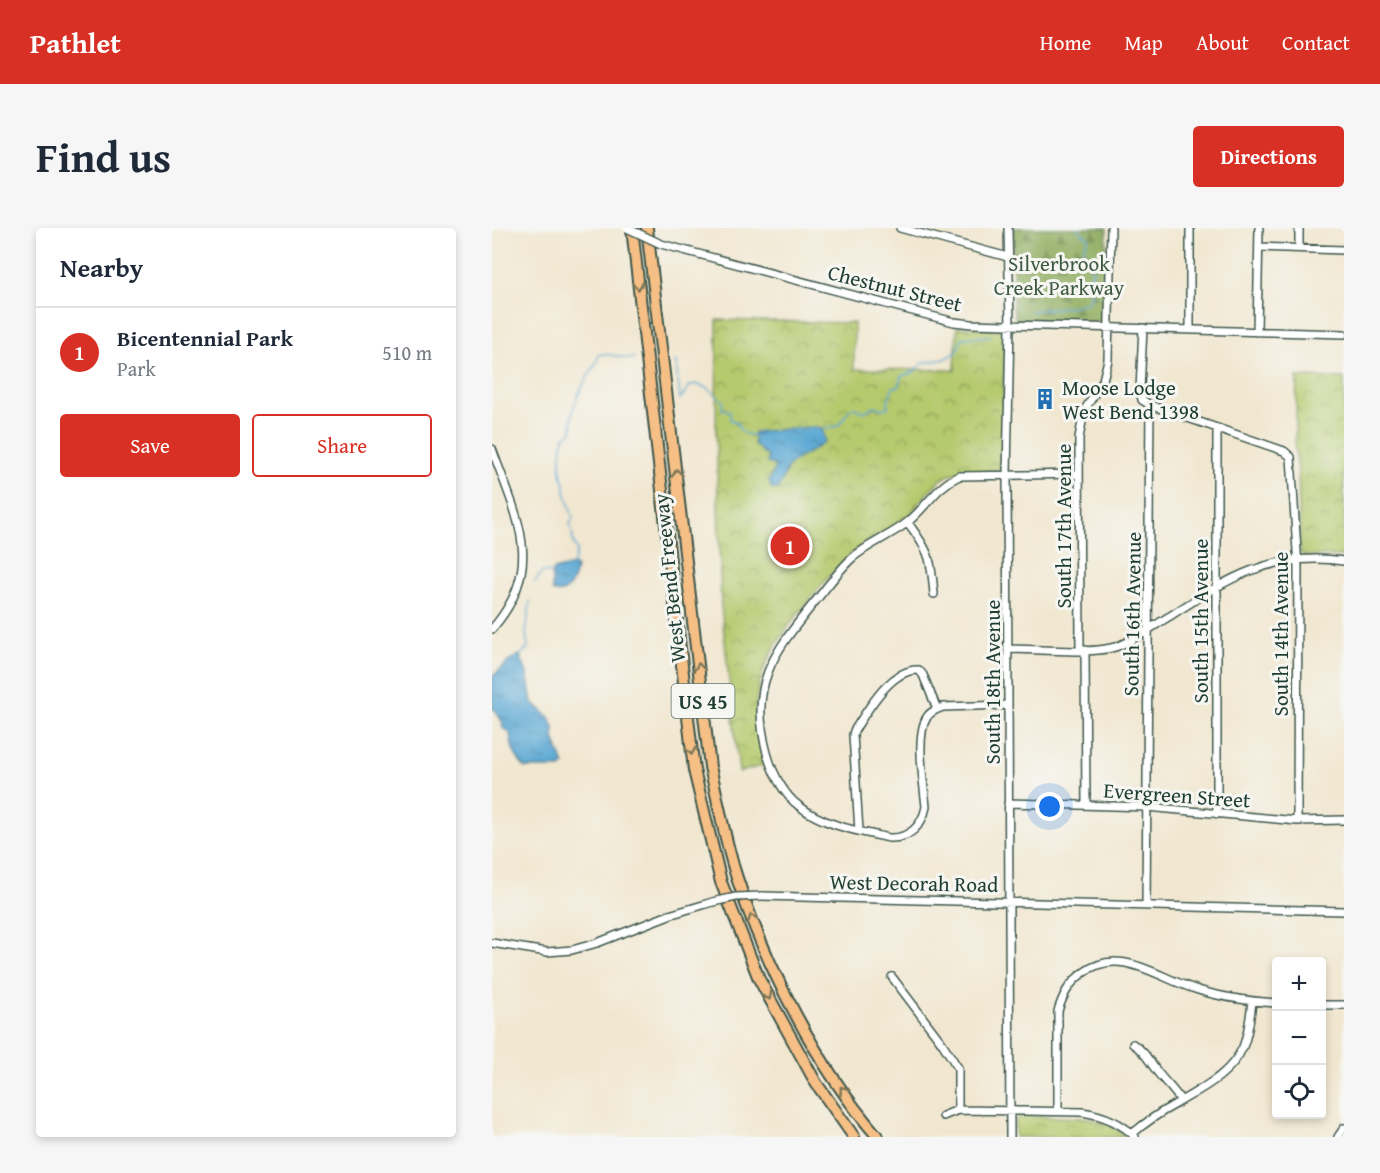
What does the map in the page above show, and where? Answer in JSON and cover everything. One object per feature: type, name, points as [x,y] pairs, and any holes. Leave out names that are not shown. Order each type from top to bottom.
[{"type":"highway","name":"West Bend Freeway","points":[[629,228],[694,771],[711,846],[721,882],[759,979],[816,1083],[854,1137]]},
{"type":"highway","name":"West Bend Freeway","points":[[647,228],[710,767],[726,837],[737,877],[756,930],[776,974],[832,1074],[878,1137]]},
{"type":"street","name":"Chestnut Street","points":[[629,228],[661,244],[954,322],[1344,334]]},
{"type":"street","points":[[900,228],[1008,257]]},
{"type":"street","name":"South 18th Avenue","points":[[1008,228],[1010,325],[1007,474],[1009,649],[1007,705],[1010,1137]]},
{"type":"street","name":"South 17th Avenue","points":[[1086,805],[1079,474],[1081,422],[1084,411],[1103,380],[1108,360],[1111,228]]},
{"type":"street","points":[[1190,228],[1190,330]]},
{"type":"street","points":[[1257,332],[1258,228]]},
{"type":"street","points":[[1299,228],[1299,248]]},
{"type":"street","points":[[1259,247],[1344,250]]},
{"type":"street","name":"South 16th Avenue","points":[[1143,328],[1140,390],[1142,400],[1150,405],[1146,905]]},
{"type":"street","points":[[1150,405],[1217,428]]},
{"type":"street","name":"South 14th Avenue","points":[[1217,428],[1284,451],[1291,457],[1297,559],[1297,821]]},
{"type":"street","name":"South 15th Avenue","points":[[1217,428],[1217,814]]},
{"type":"street","points":[[492,449],[521,527],[524,551],[516,591],[506,611],[492,629]]},
{"type":"street","points":[[1007,705],[953,706],[937,709],[928,716],[921,733],[926,807],[924,817],[908,835],[898,838],[827,822],[797,805],[784,791],[770,765],[761,730],[760,703],[771,663],[783,642],[849,561],[865,547],[908,523],[947,482],[959,476],[1079,474]]},
{"type":"street","points":[[908,523],[924,543],[932,561],[934,594]]},
{"type":"street","points":[[1009,649],[1082,650],[1117,646],[1216,586],[1257,567],[1276,561],[1297,559],[1344,561]]},
{"type":"street","points":[[859,831],[853,735],[873,701],[896,678],[913,670],[919,670],[927,683],[937,709]]},
{"type":"street","name":"Evergreen Street","points":[[1008,803],[1147,807],[1297,821],[1344,820]]},
{"type":"street","name":"West Decorah Road","points":[[492,943],[547,952],[572,950],[597,943],[669,915],[713,902],[736,897],[762,896],[1344,911]]},
{"type":"street","points":[[1058,1111],[1058,1011],[1069,987],[1087,970],[1100,963],[1119,961],[1133,964],[1195,989],[1228,998],[1272,1003]]},
{"type":"street","points":[[892,977],[958,1068],[958,1110]]},
{"type":"street","points":[[943,1116],[958,1110],[1058,1111],[1096,1114],[1120,1125],[1133,1135],[1149,1120],[1224,1073],[1236,1060],[1249,1029],[1252,1002]]},
{"type":"street","points":[[1326,1005],[1344,1005]]},
{"type":"street","points":[[1133,1044],[1145,1053],[1181,1101]]},
{"type":"street","points":[[1338,1137],[1344,1128]]},
{"type":"green space","name":"Silverbrook Creek Parkway","points":[[1013,228],[1107,228],[1103,322],[1016,320],[1013,309]]},
{"type":"green space","points":[[717,320],[854,323],[854,369],[955,370],[957,327],[997,329],[1003,331],[1004,336],[1003,467],[992,471],[955,473],[942,479],[903,520],[862,545],[832,572],[794,619],[769,657],[757,695],[756,716],[765,765],[739,772],[721,606],[716,432]]},
{"type":"green space","points":[[1297,377],[1344,378],[1344,556],[1304,556],[1300,552],[1298,471],[1295,447]]},
{"type":"green space","points":[[1019,1116],[1089,1118],[1110,1125],[1127,1137],[1015,1137],[1015,1123]]},
{"type":"water","points":[[822,428],[825,441],[793,462],[787,469],[778,489],[772,490],[769,481],[775,468],[774,465],[767,463],[768,457],[754,444],[754,432]]},
{"type":"water","points":[[573,565],[576,567],[570,586],[562,592],[552,591],[554,570]]},
{"type":"water","points":[[520,655],[527,673],[532,702],[550,718],[554,728],[554,738],[564,765],[561,768],[525,768],[514,752],[510,733],[502,727],[503,723],[492,708],[492,676]]},
{"type":"waterway","points":[[1031,311],[1077,306],[1090,299],[1091,288],[1096,279],[1090,275],[1093,271],[1083,249],[1089,238],[1078,228]]},
{"type":"waterway","points":[[822,428],[839,425],[853,407],[863,412],[875,406],[882,409],[888,407],[893,387],[898,387],[901,376],[914,372],[922,363],[944,359],[957,352],[962,338],[991,336]]},
{"type":"waterway","points":[[573,565],[577,550],[570,524],[573,518],[561,468],[564,437],[572,431],[575,402],[597,362],[598,355],[634,358]]},
{"type":"waterway","points":[[674,361],[676,362],[680,399],[690,386],[695,384],[707,388],[723,401],[722,409],[730,411],[730,419],[738,424],[739,429],[745,434],[754,435]]},
{"type":"waterway","points":[[535,582],[542,572],[553,573]]},
{"type":"waterway","points":[[520,655],[528,648],[526,634],[530,601]]},
{"type":"place","name":"Moose Lodge West Bend 1398","points":[[1045,399]]},
{"type":"place","name":"Bicentennial Park","points":[[790,546]]}]
